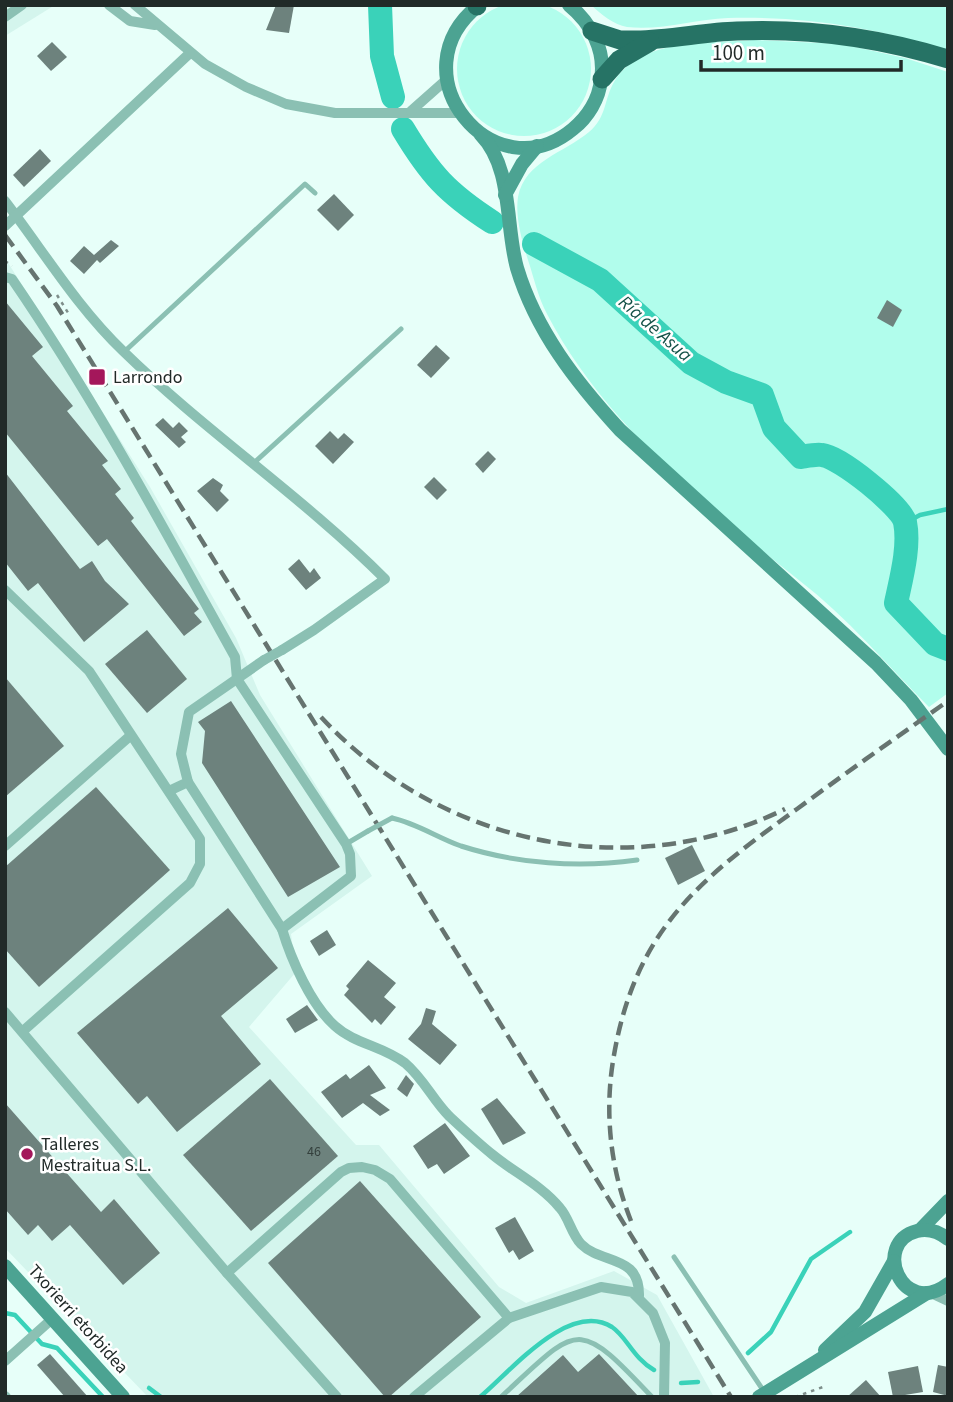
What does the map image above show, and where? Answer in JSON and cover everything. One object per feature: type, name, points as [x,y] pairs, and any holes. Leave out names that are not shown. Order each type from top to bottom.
[{"type":"highway","points":[[592,31],[620,40],[655,40],[736,31],[812,32],[900,46],[948,59]]},
{"type":"highway","points":[[602,79],[619,60],[655,40]]},
{"type":"street","points":[[5,17],[22,5]]},
{"type":"street","points":[[109,5],[130,21],[155,25]]},
{"type":"street","points":[[135,5],[190,53],[246,87],[286,104],[334,113],[459,113]]},
{"type":"street","points":[[481,135],[499,143],[537,146],[568,134],[580,123],[594,103],[602,79],[599,47],[592,31],[569,5]]},
{"type":"street","points":[[477,6],[462,21],[451,39],[446,60],[446,80],[459,113],[496,155],[517,267],[545,334],[589,396],[621,430],[876,663],[911,700],[948,749]]},
{"type":"street","points":[[5,226],[190,53]]},
{"type":"street","points":[[411,111],[446,80]]},
{"type":"street","points":[[505,195],[522,164],[537,146]]},
{"type":"street","points":[[5,201],[76,299],[124,352],[255,463],[385,579],[314,630],[264,660],[189,712],[181,754],[188,782],[282,929],[291,959],[333,1025],[355,1040],[378,1048],[405,1063],[456,1122],[562,1210],[584,1247],[612,1258],[632,1271],[639,1288],[639,1296]]},
{"type":"street","points":[[5,277],[12,279],[55,341],[141,487],[235,657],[237,679],[346,844],[350,854],[351,876],[282,929]]},
{"type":"street","points":[[5,590],[89,671],[130,736],[171,790],[200,839],[200,864],[190,883],[23,1031]]},
{"type":"street","points":[[5,846],[130,736]]},
{"type":"street","points":[[171,790],[188,782]]},
{"type":"street","points":[[5,1012],[227,1273],[337,1397]]},
{"type":"street","points":[[227,1273],[341,1172],[362,1167],[374,1170],[400,1189],[509,1318]]},
{"type":"street","points":[[808,1365],[865,1312],[881,1289],[904,1238],[920,1230],[948,1200]]},
{"type":"street","points":[[920,1230],[938,1232],[948,1239]]},
{"type":"street","points":[[894,1261],[895,1271],[907,1288],[948,1301]]},
{"type":"street","name":"Txorierri etorbidea","points":[[5,1266],[123,1397]]},
{"type":"street","points":[[762,1395],[808,1365],[948,1284]]},
{"type":"street","points":[[414,1397],[509,1318],[601,1287],[616,1287],[639,1296],[653,1313],[665,1343],[664,1397]]},
{"type":"street","points":[[5,1361],[52,1319]]},
{"type":"lane","points":[[124,352],[305,184],[315,193]]},
{"type":"lane","points":[[255,463],[401,328]]},
{"type":"lane","points":[[346,844],[392,818],[408,821],[435,837],[493,855],[558,863],[606,865],[637,860]]},
{"type":"lane","points":[[674,1257],[762,1395]]},
{"type":"lane","points":[[501,1397],[559,1344],[578,1338],[592,1339],[614,1357],[652,1397]]},
{"type":"path","points":[[795,1397],[823,1387]]},
{"type":"shaded area","points":[[5,5],[55,5],[5,36]]},
{"type":"shaded area","points":[[5,258],[150,487],[236,638],[260,695],[372,876],[291,934],[296,972],[249,1027],[356,1145],[379,1145],[499,1287],[526,1303],[614,1271],[657,1295],[714,1397],[148,1397],[5,1248]]},
{"type":"green space","points":[[524,2],[550,7],[571,22],[586,43],[591,69],[586,95],[571,116],[550,131],[524,136],[498,131],[477,116],[462,95],[457,69],[462,43],[477,22],[498,7]]},
{"type":"green space","points":[[591,5],[948,5],[948,51],[894,35],[812,21],[728,18],[652,27],[627,27],[613,22]]},
{"type":"green space","points":[[754,40],[842,44],[905,58],[948,72],[948,693],[929,707],[834,610],[694,493],[627,426],[570,353],[547,314],[523,245],[517,213],[522,185],[537,166],[595,126],[614,82],[626,67],[658,50],[697,43]]},
{"type":"building","points":[[276,5],[294,5],[289,33],[266,30]]},
{"type":"building","points":[[52,42],[67,57],[51,71],[37,56]]},
{"type":"building","points":[[40,149],[51,161],[24,187],[13,175]]},
{"type":"building","points":[[334,194],[354,215],[338,231],[317,210]]},
{"type":"building","points":[[111,240],[119,246],[100,263],[97,260],[84,274],[70,261],[84,246],[94,255]]},
{"type":"building","points":[[887,300],[902,310],[893,327],[877,318]]},
{"type":"building","points":[[5,301],[43,347],[32,356],[73,406],[67,411],[108,461],[102,465],[121,489],[115,494],[134,518],[131,521],[199,609],[194,613],[202,622],[184,636],[107,539],[98,546],[5,432]]},
{"type":"building","points":[[436,345],[450,358],[431,378],[417,365]]},
{"type":"building","points":[[163,418],[173,428],[179,422],[188,431],[181,437],[186,442],[179,448],[155,425]]},
{"type":"building","points":[[330,431],[338,439],[344,433],[354,442],[333,464],[315,446]]},
{"type":"building","points":[[488,451],[496,459],[483,473],[475,464]]},
{"type":"building","points":[[5,472],[80,569],[92,561],[105,581],[129,604],[84,642],[38,583],[28,591],[5,562]]},
{"type":"building","points":[[434,477],[447,490],[437,500],[424,487]]},
{"type":"building","points":[[213,478],[223,485],[220,491],[229,500],[217,512],[197,491]]},
{"type":"building","points":[[299,559],[310,573],[314,568],[321,578],[306,590],[288,569]]},
{"type":"building","points":[[147,630],[187,679],[147,713],[105,664]]},
{"type":"building","points":[[5,677],[64,746],[5,797]]},
{"type":"building","points":[[231,701],[340,867],[288,897],[202,763],[205,731],[198,722]]},
{"type":"building","points":[[96,787],[170,870],[39,987],[5,949],[5,867]]},
{"type":"building","points":[[692,845],[705,871],[678,885],[665,858]]},
{"type":"building","points":[[228,908],[278,968],[221,1016],[261,1064],[177,1132],[147,1096],[138,1104],[77,1033]]},
{"type":"building","points":[[327,930],[336,945],[319,956],[310,941]]},
{"type":"building","points":[[368,960],[396,983],[384,997],[396,1007],[381,1025],[375,1019],[372,1023],[344,995],[349,989],[346,986]]},
{"type":"building","points":[[307,1005],[318,1020],[295,1033],[286,1019]]},
{"type":"building","points":[[426,1008],[436,1011],[432,1024],[457,1045],[440,1065],[408,1039],[421,1024]]},
{"type":"building","points":[[369,1065],[386,1088],[370,1095],[390,1110],[380,1116],[363,1103],[342,1118],[321,1092],[346,1074],[350,1079]]},
{"type":"building","points":[[406,1075],[414,1084],[407,1097],[397,1089]]},
{"type":"building","points":[[270,1079],[338,1156],[251,1231],[183,1155]]},
{"type":"building","points":[[497,1098],[526,1133],[503,1145],[481,1109]]},
{"type":"building","name":"Talleres Mestraitua S.L.","points":[[5,1103],[101,1212],[114,1199],[160,1253],[123,1285],[70,1225],[52,1241],[38,1225],[28,1235],[5,1209]]},
{"type":"building","points":[[445,1123],[470,1156],[444,1174],[437,1164],[428,1169],[413,1146]]},
{"type":"building","points":[[360,1181],[481,1317],[389,1397],[385,1397],[268,1263]]},
{"type":"building","points":[[515,1217],[534,1251],[519,1260],[513,1250],[509,1253],[495,1228]]},
{"type":"building","points":[[50,1354],[88,1397],[65,1397],[37,1365]]},
{"type":"building","points":[[599,1354],[639,1397],[516,1397],[563,1355],[578,1372]]},
{"type":"building","points":[[938,1365],[948,1367],[948,1396],[933,1392]]},
{"type":"building","points":[[918,1366],[923,1392],[893,1397],[888,1372]]},
{"type":"building","points":[[866,1380],[881,1397],[847,1397]]},
{"type":"waterway","points":[[380,5],[382,56],[393,97]]},
{"type":"waterway","points":[[403,129],[441,182],[463,202],[492,222]]},
{"type":"waterway","name":"Ría de Asua","points":[[534,244],[600,280],[691,363],[726,382],[762,395],[774,428],[801,457],[820,455],[831,458],[882,494],[905,522],[904,563],[896,603],[935,644],[948,649]]},
{"type":"waterway","points":[[905,523],[920,515],[948,509]]},
{"type":"waterway","points":[[748,1353],[771,1332],[811,1259],[850,1232]]},
{"type":"waterway","points":[[5,1313],[15,1315],[42,1344],[57,1348],[103,1397]]},
{"type":"waterway","points":[[480,1397],[542,1342],[560,1330],[578,1323],[595,1321],[612,1327],[641,1360],[654,1370]]},
{"type":"waterway","points":[[681,1383],[698,1382]]},
{"type":"waterway","points":[[149,1388],[161,1397]]},
{"type":"railway","points":[[5,235],[57,306],[731,1397]]},
{"type":"railway","points":[[631,1221],[614,1160],[609,1097],[614,1055],[624,1011],[638,973],[656,940],[677,911],[702,884],[731,859],[948,701]]},
{"type":"railway","points":[[321,717],[368,761],[421,796],[478,822],[538,840],[600,847],[663,845],[725,832],[785,809]]},
{"type":"place","name":"Larrondo","points":[[97,377]]},
{"type":"place","name":"Talleres Mestraitua S.L.","points":[[27,1154]]}]
